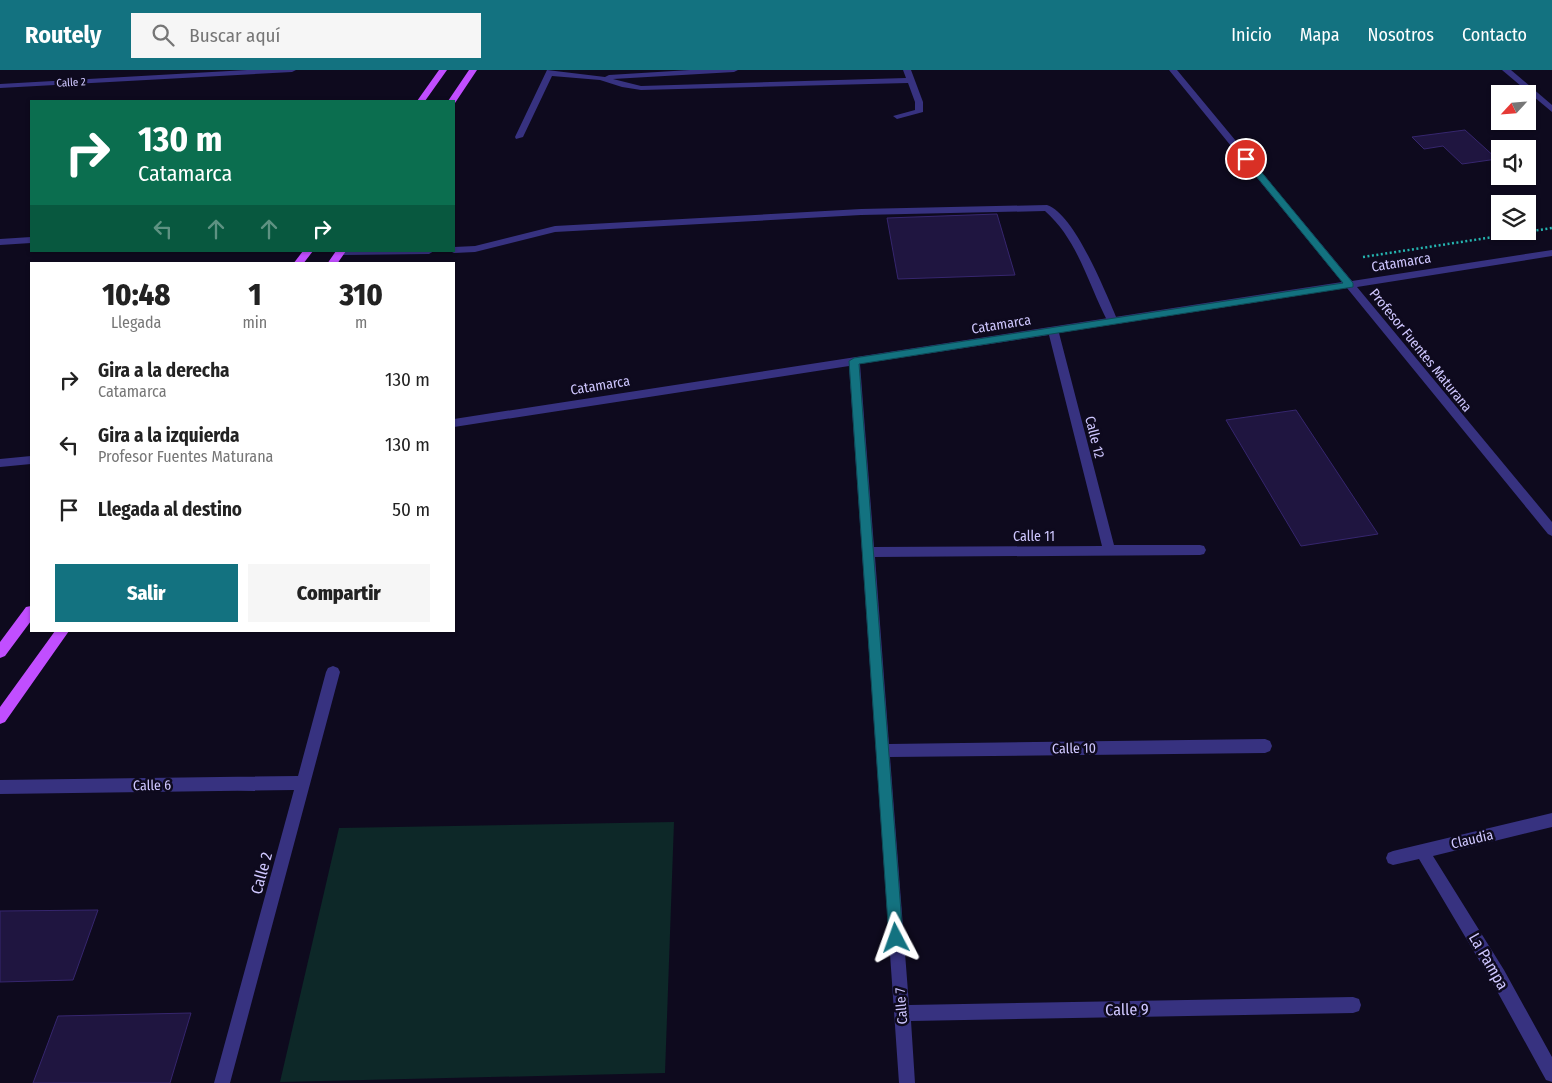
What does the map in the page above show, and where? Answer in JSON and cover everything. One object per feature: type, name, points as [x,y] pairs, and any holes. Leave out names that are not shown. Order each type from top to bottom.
[{"type":"main road","points":[[422,100],[443,70]]},
{"type":"main road","points":[[453,100],[473,70]]},
{"type":"main road","points":[[300,262],[307,252]]},
{"type":"main road","points":[[0,652],[30,612]]},
{"type":"main road","points":[[0,718],[62,632]]},
{"type":"street","name":"Calle 2","points":[[0,86],[292,70]]},
{"type":"street","points":[[519,137],[550,72],[601,78],[734,70]]},
{"type":"street","points":[[897,116],[919,112],[919,102],[907,70]]},
{"type":"street","name":"Profesor Fuentes Maturana","points":[[1173,70],[1552,531]]},
{"type":"street","points":[[1506,70],[1552,109]]},
{"type":"street","points":[[601,78],[622,85],[641,88],[910,80]]},
{"type":"street","points":[[455,250],[475,249],[555,230],[860,212],[1047,208],[1057,215],[1069,229],[1113,321]]},
{"type":"street","points":[[0,242],[30,240]]},
{"type":"street","name":"Catamarca","points":[[455,423],[1552,253]]},
{"type":"street","name":"Calle 12","points":[[1053,331],[1109,550]]},
{"type":"street","name":"Calle 7","points":[[854,361],[907,1083]]},
{"type":"street","points":[[0,462],[30,460]]},
{"type":"street","name":"Calle 11","points":[[868,552],[1200,550]]},
{"type":"street","name":"Calle 2","points":[[222,1083],[333,672]]},
{"type":"street","name":"Calle 10","points":[[882,751],[1265,746]]},
{"type":"street","name":"Calle 6","points":[[0,787],[304,783]]},
{"type":"street","name":"Claudia","points":[[1392,858],[1552,820]]},
{"type":"street","name":"La Pampa","points":[[1422,851],[1498,976],[1552,1074]]},
{"type":"street","name":"Calle 9","points":[[902,1013],[1353,1006]]},
{"type":"path","points":[[1364,257],[1552,228]]},
{"type":"green space","points":[[674,822],[665,1073],[280,1082],[339,828]]},
{"type":"building","points":[[1465,130],[1491,154],[1491,160],[1462,164],[1443,146],[1424,149],[1412,137]]},
{"type":"building","points":[[997,214],[1015,275],[898,279],[887,218]]},
{"type":"building","points":[[1296,410],[1378,534],[1301,546],[1226,420]]},
{"type":"building","points":[[98,910],[73,980],[0,982],[0,911]]},
{"type":"building","points":[[191,1013],[170,1083],[33,1083],[58,1016]]},
{"type":"route","points":[[896,938],[854,361],[1350,285],[1246,159]]}]
